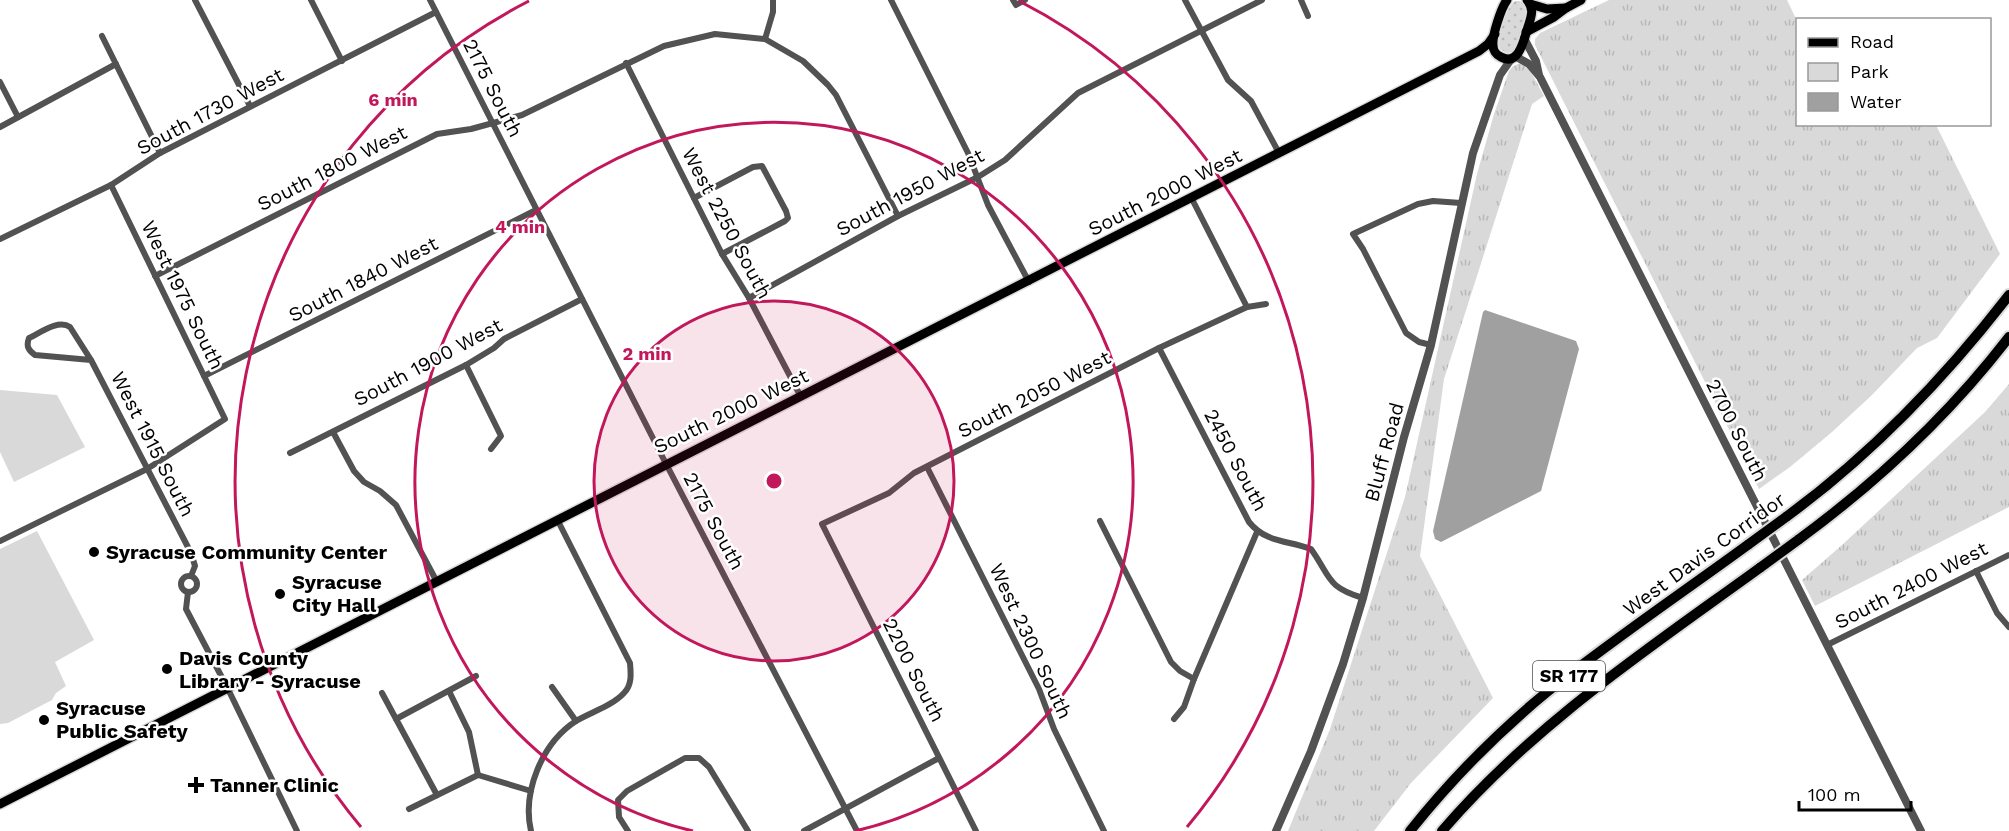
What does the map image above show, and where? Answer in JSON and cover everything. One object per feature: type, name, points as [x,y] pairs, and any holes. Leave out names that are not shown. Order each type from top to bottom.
[{"type":"highway","name":"West Davis Corridor","points":[[1410,831],[1467,766],[1546,693],[1845,471],[1909,412],[1960,357],[2009,295]]},
{"type":"highway","name":"SR 177","points":[[1442,831],[1500,769],[1562,714],[1849,501],[1905,452],[1965,390],[2009,337]]},
{"type":"main road","points":[[1497,55],[1493,44],[1495,33],[1507,0]]},
{"type":"main road","points":[[1525,35],[1581,0]]},
{"type":"main road","points":[[1529,2],[1547,9],[1566,8]]},
{"type":"main road","points":[[1479,51],[1505,59],[1514,57],[1520,51],[1532,15],[1529,2]]},
{"type":"main road","name":"South 2000 West","points":[[0,804],[1479,51],[1488,44],[1495,33]]},
{"type":"street","points":[[195,0],[250,106]]},
{"type":"street","points":[[310,0],[342,61]]},
{"type":"street","name":"2175 South","points":[[430,0],[666,464],[857,831]]},
{"type":"street","points":[[773,0],[773,12],[765,39],[803,61],[836,95],[898,216]]},
{"type":"street","points":[[891,0],[978,177],[988,205],[1029,282]]},
{"type":"street","points":[[1015,2],[1025,0]]},
{"type":"street","points":[[1185,0],[1228,80],[1251,101],[1279,153]]},
{"type":"street","name":"South 1950 West","points":[[749,298],[898,216],[978,177],[1005,160],[1078,93],[1262,0]]},
{"type":"street","points":[[1300,0],[1308,16]]},
{"type":"street","name":"South 1730 West","points":[[0,239],[111,185],[160,153],[436,12]]},
{"type":"street","name":"South 1800 West","points":[[155,276],[437,134],[471,129],[536,109],[664,46],[715,34],[765,39]]},
{"type":"street","name":"2700 South","points":[[1525,35],[1540,77],[1921,831]]},
{"type":"street","points":[[102,36],[160,153]]},
{"type":"street","name":"Bluff Road","points":[[1497,55],[1500,75]]},
{"type":"street","points":[[1514,57],[1529,64],[1540,77]]},
{"type":"street","name":"Bluff Road","points":[[1276,831],[1311,751],[1343,664],[1431,345],[1473,153],[1500,75],[1514,57]]},
{"type":"street","points":[[0,126],[116,63]]},
{"type":"street","name":"West 2250 South","points":[[626,63],[723,254],[801,397]]},
{"type":"street","points":[[0,82],[18,117]]},
{"type":"street","points":[[694,198],[758,165],[762,166],[776,191],[788,218],[723,254]]},
{"type":"street","name":"West 1975 South","points":[[111,185],[225,419],[147,468]]},
{"type":"street","points":[[1192,199],[1247,307]]},
{"type":"street","points":[[1431,345],[1419,342],[1406,333],[1353,234],[1418,204],[1433,201],[1461,203]]},
{"type":"street","name":"South 1840 West","points":[[204,376],[536,210]]},
{"type":"street","name":"South 1900 West","points":[[290,453],[466,365],[504,339],[582,299]]},
{"type":"street","name":"South 2050 West","points":[[822,524],[889,493],[914,473],[1160,348],[1247,307],[1266,303]]},
{"type":"street","name":"West 1915 South","points":[[91,360],[34,355],[28,349],[29,338],[58,324],[65,323],[70,327],[91,360],[191,553],[195,566],[191,576]]},
{"type":"street","name":"2450 South","points":[[1160,348],[1249,522],[1257,532],[1275,540],[1311,549],[1336,587],[1347,594],[1363,598]]},
{"type":"street","points":[[466,365],[501,436],[491,449]]},
{"type":"street","points":[[333,432],[354,471],[364,482],[380,491],[396,505],[437,582]]},
{"type":"street","name":"West 2300 South","points":[[927,467],[1039,689],[1054,729],[1104,831]]},
{"type":"street","points":[[0,541],[147,468]]},
{"type":"street","points":[[531,831],[528,820],[531,790],[546,753],[556,739],[576,721],[622,695],[630,681],[630,663],[558,521]]},
{"type":"street","points":[[1100,521],[1172,663],[1194,679]]},
{"type":"street","name":"2200 South","points":[[822,524],[976,831]]},
{"type":"street","points":[[1174,720],[1184,707],[1257,532]]},
{"type":"street","name":"South 2400 West","points":[[1827,645],[2009,555]]},
{"type":"street","points":[[1976,571],[1997,613],[2009,627]]},
{"type":"street","points":[[186,576],[191,576],[197,582],[197,587],[194,591],[188,592],[181,588],[181,582],[186,576]]},
{"type":"street","points":[[188,592],[186,609],[297,831]]},
{"type":"street","points":[[396,719],[476,676]]},
{"type":"street","points":[[552,687],[576,721]]},
{"type":"street","points":[[449,691],[469,732],[478,775]]},
{"type":"street","points":[[382,693],[437,795]]},
{"type":"street","points":[[628,831],[619,817],[618,800],[627,790],[686,758],[699,758],[709,767],[747,831]]},
{"type":"street","points":[[804,831],[939,758]]},
{"type":"street","points":[[409,809],[478,775],[531,790]]},
{"type":"green space","points":[[1609,0],[1787,0],[1796,19],[1796,126],[1936,126],[2000,254],[1937,338],[1917,348],[1832,432],[1759,489],[1535,45],[1535,39],[1540,33]]},
{"type":"green space","points":[[1515,1],[1520,1],[1525,5],[1527,13],[1516,47],[1513,52],[1507,53],[1500,49],[1499,38],[1505,16]]},
{"type":"green space","points":[[1520,63],[1530,70],[1544,96],[1532,104],[1444,379],[1420,556],[1493,698],[1411,783],[1374,831],[1288,831],[1330,729],[1405,497],[1477,174],[1509,71]]},
{"type":"green space","points":[[2009,384],[2009,507],[1815,606],[1802,580],[1985,412]]},
{"type":"green space","points":[[0,390],[57,395],[85,447],[14,482],[0,452]]},
{"type":"green space","points":[[37,531],[94,640],[55,662],[66,686],[56,693],[52,700],[8,723],[0,724],[0,549]]},
{"type":"water","points":[[1485,310],[1576,341],[1579,349],[1541,491],[1441,542],[1435,539],[1433,531]]},
{"type":"place","name":"Syracuse Community Center","points":[[94,552]]},
{"type":"place","name":"Syracuse City Hall","points":[[280,594]]},
{"type":"place","name":"Davis County Library - Syracuse","points":[[167,669]]},
{"type":"place","name":"Syracuse Public Safety","points":[[44,720]]},
{"type":"place","name":"Tanner Clinic","points":[[196,785]]}]
